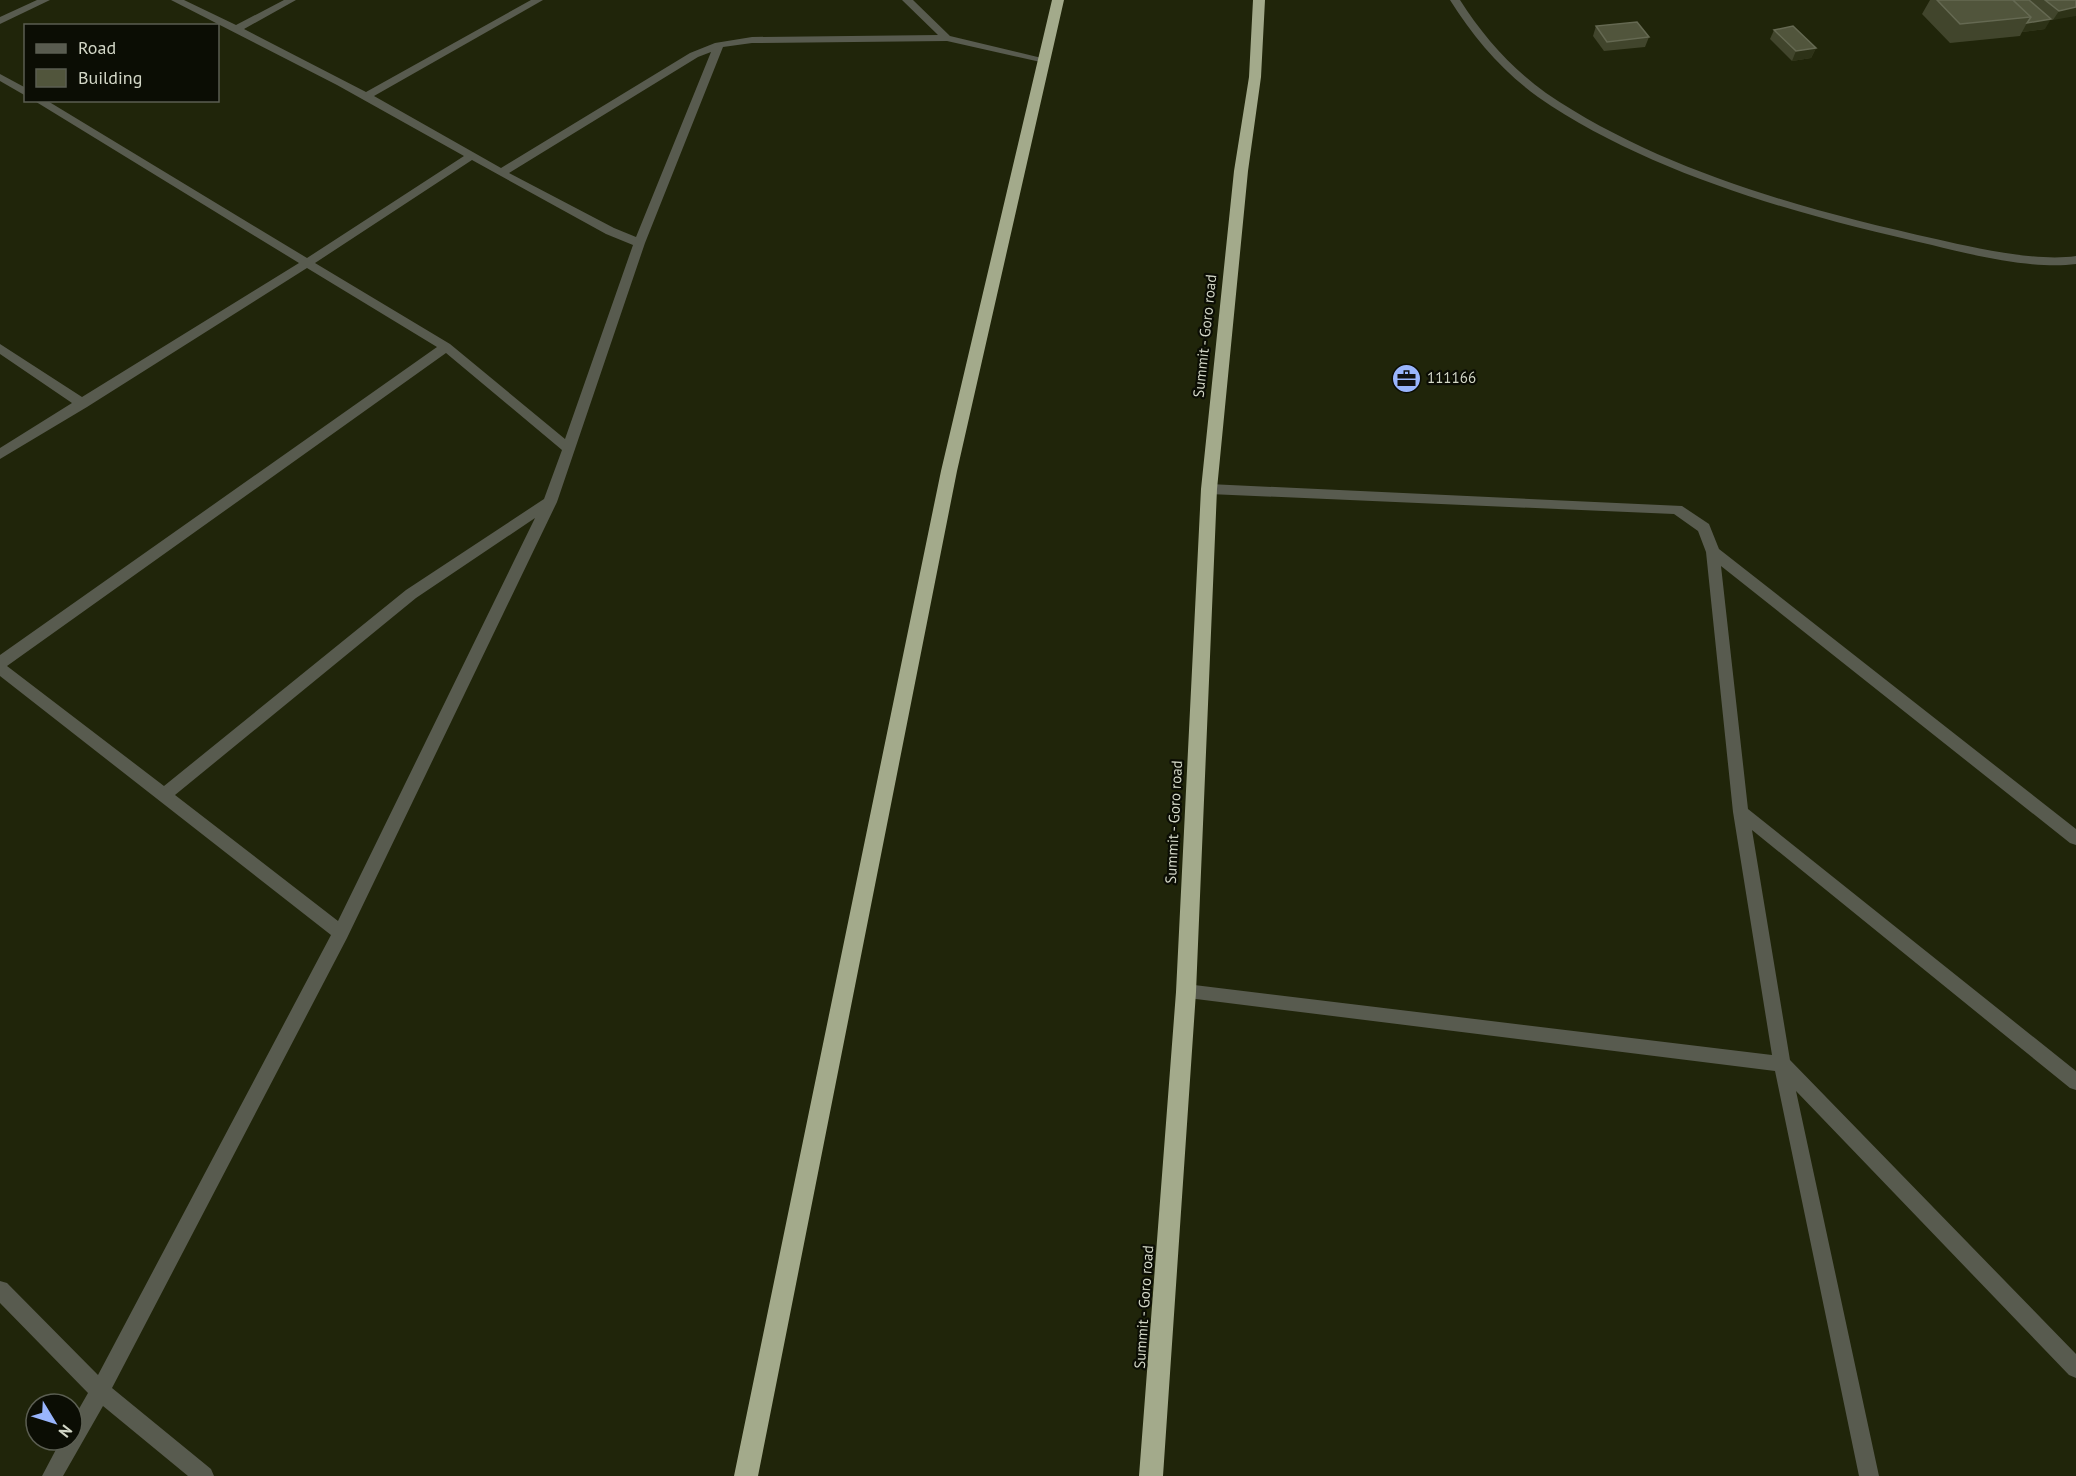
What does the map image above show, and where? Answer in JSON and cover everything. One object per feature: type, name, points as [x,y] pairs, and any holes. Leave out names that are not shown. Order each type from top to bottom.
[{"type":"highway","points":[[746,1476],[949,471],[1058,0]]},
{"type":"highway","name":"Summit - Goro road","points":[[1151,1476],[1186,992],[1209,489],[1241,171],[1255,77],[1259,0]]},
{"type":"street","points":[[0,21],[45,0]]},
{"type":"street","points":[[176,0],[237,29],[610,231],[639,243]]},
{"type":"street","points":[[237,29],[291,0]]},
{"type":"street","points":[[364,97],[538,0]]},
{"type":"street","points":[[907,0],[947,38]]},
{"type":"street","points":[[1455,0],[1502,63],[1542,95],[1590,124],[1717,180],[1873,229],[2008,258],[2076,260]]},
{"type":"street","points":[[501,173],[694,55],[719,45],[752,40],[947,38],[1045,60]]},
{"type":"street","points":[[52,1476],[100,1391],[341,933],[550,502],[639,243],[719,45]]},
{"type":"street","points":[[0,77],[24,92]]},
{"type":"street","points":[[41,102],[305,264],[446,347],[567,447]]},
{"type":"street","points":[[0,454],[305,264],[473,155]]},
{"type":"street","points":[[341,933],[0,665],[446,347]]},
{"type":"street","points":[[0,348],[83,404]]},
{"type":"street","points":[[1209,489],[1677,509],[1704,528],[1713,552],[1741,812],[1782,1065],[1869,1476]]},
{"type":"street","points":[[164,795],[411,594],[550,502]]},
{"type":"street","points":[[1713,552],[2076,838]]},
{"type":"street","points":[[1741,812],[2076,1082]]},
{"type":"street","points":[[1186,992],[1782,1065],[2076,1368]]},
{"type":"street","points":[[0,1290],[100,1391],[204,1476]]},
{"type":"building","points":[[1937,0],[2013,0],[2031,17],[1960,24]]},
{"type":"building","points":[[2013,0],[2029,0],[2051,19],[2027,23],[2031,17]]},
{"type":"building","points":[[2045,0],[2076,0],[2076,7],[2059,11]]},
{"type":"building","points":[[1637,22],[1649,37],[1607,42],[1596,26]]},
{"type":"building","points":[[1793,26],[1816,48],[1796,51],[1774,30]]},
{"type":"place","name":"111166","points":[[1406,378]]}]
